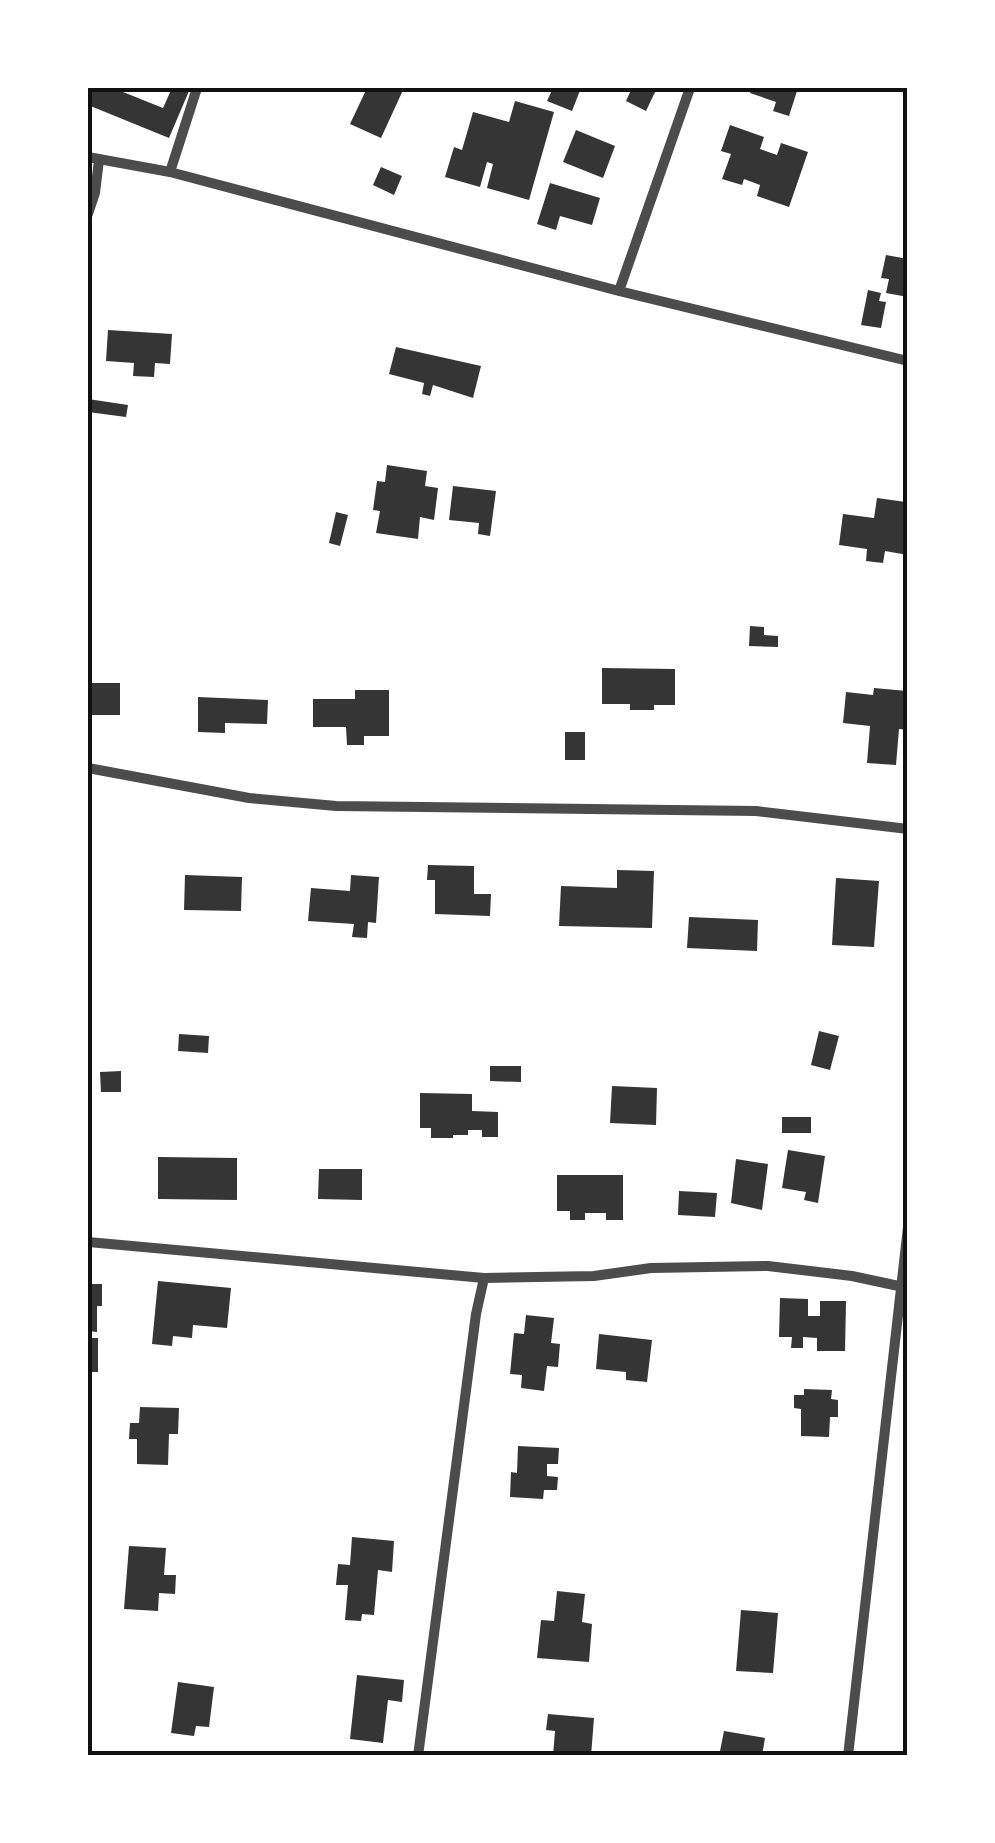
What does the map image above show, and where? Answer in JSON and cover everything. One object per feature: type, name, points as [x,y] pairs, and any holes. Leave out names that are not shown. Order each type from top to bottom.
[{"type":"street","points":[[170,172],[198,88]]},
{"type":"street","points":[[619,290],[690,88]]},
{"type":"street","points":[[88,214],[93,158],[170,172],[908,361]]},
{"type":"street","points":[[88,768],[193,790],[336,806],[756,812],[908,829]]},
{"type":"street","points":[[848,1756],[908,1227]]},
{"type":"street","points":[[88,1242],[484,1278],[768,1266],[852,1276],[903,1288]]},
{"type":"street","points":[[418,1756],[476,1314],[484,1278]]},
{"type":"building","points":[[88,88],[113,88],[163,108],[172,88],[189,91],[169,138],[88,105]]},
{"type":"building","points":[[367,88],[404,88],[381,138],[350,124]]},
{"type":"building","points":[[553,88],[581,88],[572,111],[547,101]]},
{"type":"building","points":[[632,88],[657,88],[646,111],[626,101]]},
{"type":"building","points":[[752,88],[798,88],[789,116],[773,111],[776,102],[750,93]]},
{"type":"building","points":[[515,101],[554,112],[529,200],[487,188],[493,164],[487,162],[480,187],[445,177],[454,147],[462,150],[473,112],[509,122]]},
{"type":"building","points":[[730,125],[764,137],[760,149],[777,155],[781,143],[808,152],[789,207],[757,196],[760,185],[744,179],[742,185],[722,179],[731,154],[721,151]]},
{"type":"building","points":[[576,130],[615,146],[603,178],[563,162]]},
{"type":"building","points":[[381,167],[402,176],[394,195],[373,185]]},
{"type":"building","points":[[550,183],[600,198],[592,225],[560,216],[556,230],[537,224]]},
{"type":"building","points":[[886,255],[908,259],[908,297],[886,293],[889,279],[881,278]]},
{"type":"building","points":[[868,290],[881,293],[879,301],[886,302],[881,328],[861,325]]},
{"type":"building","points":[[108,330],[172,334],[170,364],[155,363],[154,377],[133,376],[134,363],[106,361]]},
{"type":"building","points":[[396,347],[481,366],[473,398],[433,385],[430,396],[422,394],[424,383],[389,374]]},
{"type":"building","points":[[88,399],[128,405],[126,417],[88,412]]},
{"type":"building","points":[[387,465],[427,471],[425,486],[438,488],[434,520],[420,517],[418,539],[376,533],[380,511],[373,510],[377,481],[385,482]]},
{"type":"building","points":[[453,486],[496,491],[490,536],[478,534],[479,523],[449,520]]},
{"type":"building","points":[[877,498],[906,502],[903,522],[908,523],[908,555],[885,551],[883,563],[866,561],[867,549],[839,545],[843,514],[874,518]]},
{"type":"building","points":[[336,512],[348,515],[340,546],[329,543]]},
{"type":"building","points":[[750,626],[764,627],[764,635],[778,636],[778,647],[749,646]]},
{"type":"building","points":[[602,668],[675,669],[675,705],[630,710],[630,704],[602,704]]},
{"type":"building","points":[[88,683],[120,683],[120,715],[88,715]]},
{"type":"building","points":[[874,688],[907,691],[908,730],[899,729],[896,765],[867,763],[870,726],[843,723],[846,692],[873,695]]},
{"type":"building","points":[[355,690],[389,690],[389,736],[364,736],[364,745],[347,745],[346,727],[313,727],[313,699],[355,699]]},
{"type":"building","points":[[198,697],[268,700],[267,724],[225,723],[225,733],[198,732]]},
{"type":"building","points":[[565,732],[585,732],[585,760],[565,760]]},
{"type":"building","points":[[428,865],[474,866],[474,894],[491,894],[490,916],[435,914],[435,880],[427,880]]},
{"type":"building","points":[[617,870],[654,871],[652,928],[559,926],[561,886],[617,888]]},
{"type":"building","points":[[185,875],[242,877],[241,911],[184,910]]},
{"type":"building","points":[[351,875],[379,877],[376,923],[368,922],[367,938],[352,937],[354,924],[308,921],[311,888],[350,891]]},
{"type":"building","points":[[836,878],[879,881],[874,947],[832,945]]},
{"type":"building","points":[[689,917],[758,920],[757,951],[687,948]]},
{"type":"building","points":[[819,1031],[839,1036],[830,1070],[811,1065]]},
{"type":"building","points":[[179,1034],[209,1036],[208,1053],[178,1051]]},
{"type":"building","points":[[490,1066],[521,1066],[521,1082],[490,1081]]},
{"type":"building","points":[[121,1071],[121,1092],[101,1092],[100,1072]]},
{"type":"building","points":[[612,1086],[657,1088],[656,1125],[610,1123]]},
{"type":"building","points":[[420,1093],[472,1094],[472,1111],[498,1112],[498,1137],[482,1137],[482,1130],[468,1130],[468,1135],[431,1138],[431,1128],[420,1128]]},
{"type":"building","points":[[782,1117],[811,1117],[811,1133],[782,1133]]},
{"type":"building","points":[[788,1150],[825,1156],[818,1203],[804,1200],[806,1192],[782,1188]]},
{"type":"building","points":[[158,1157],[237,1158],[237,1200],[158,1199]]},
{"type":"building","points":[[736,1159],[768,1164],[762,1210],[731,1203]]},
{"type":"building","points":[[319,1169],[362,1169],[362,1200],[318,1199]]},
{"type":"building","points":[[557,1175],[623,1175],[623,1220],[606,1220],[606,1213],[585,1213],[585,1220],[570,1220],[570,1211],[557,1211]]},
{"type":"building","points":[[679,1191],[717,1193],[715,1217],[678,1215]]},
{"type":"building","points":[[158,1281],[231,1288],[227,1328],[193,1325],[192,1338],[173,1336],[172,1346],[152,1344]]},
{"type":"building","points":[[88,1284],[102,1284],[97,1332],[88,1331]]},
{"type":"building","points":[[780,1298],[808,1299],[808,1316],[820,1316],[820,1301],[846,1301],[845,1351],[817,1351],[817,1338],[803,1337],[803,1348],[791,1348],[792,1337],[779,1337]]},
{"type":"building","points":[[526,1315],[554,1318],[551,1343],[560,1344],[558,1367],[547,1366],[544,1391],[521,1388],[522,1375],[510,1374],[514,1333],[524,1334]]},
{"type":"building","points":[[599,1334],[652,1340],[647,1382],[626,1380],[626,1372],[596,1369]]},
{"type":"building","points":[[88,1338],[98,1338],[98,1372],[88,1372]]},
{"type":"building","points":[[804,1389],[832,1390],[831,1399],[838,1400],[838,1417],[830,1417],[829,1437],[801,1436],[801,1409],[794,1408],[794,1395],[804,1395]]},
{"type":"building","points":[[140,1407],[179,1408],[178,1434],[169,1434],[168,1465],[137,1464],[137,1439],[129,1439],[130,1423],[139,1423]]},
{"type":"building","points":[[518,1446],[559,1448],[558,1464],[547,1464],[547,1476],[558,1477],[557,1490],[544,1490],[543,1499],[510,1497],[511,1472],[517,1473]]},
{"type":"building","points":[[352,1537],[394,1541],[392,1572],[378,1570],[374,1615],[362,1614],[361,1621],[345,1620],[348,1585],[336,1585],[338,1564],[350,1565]]},
{"type":"building","points":[[129,1546],[166,1548],[164,1575],[176,1575],[175,1594],[159,1593],[158,1611],[124,1609]]},
{"type":"building","points":[[557,1591],[585,1594],[582,1622],[592,1624],[589,1662],[537,1658],[541,1620],[554,1621]]},
{"type":"building","points":[[741,1610],[778,1613],[773,1673],[736,1671]]},
{"type":"building","points":[[357,1675],[404,1680],[402,1702],[388,1700],[383,1743],[350,1739]]},
{"type":"building","points":[[178,1682],[214,1687],[209,1727],[196,1726],[194,1736],[171,1733]]},
{"type":"building","points":[[548,1714],[594,1718],[591,1756],[553,1756],[555,1731],[546,1730]]},
{"type":"building","points":[[724,1731],[765,1738],[762,1756],[719,1756]]}]
